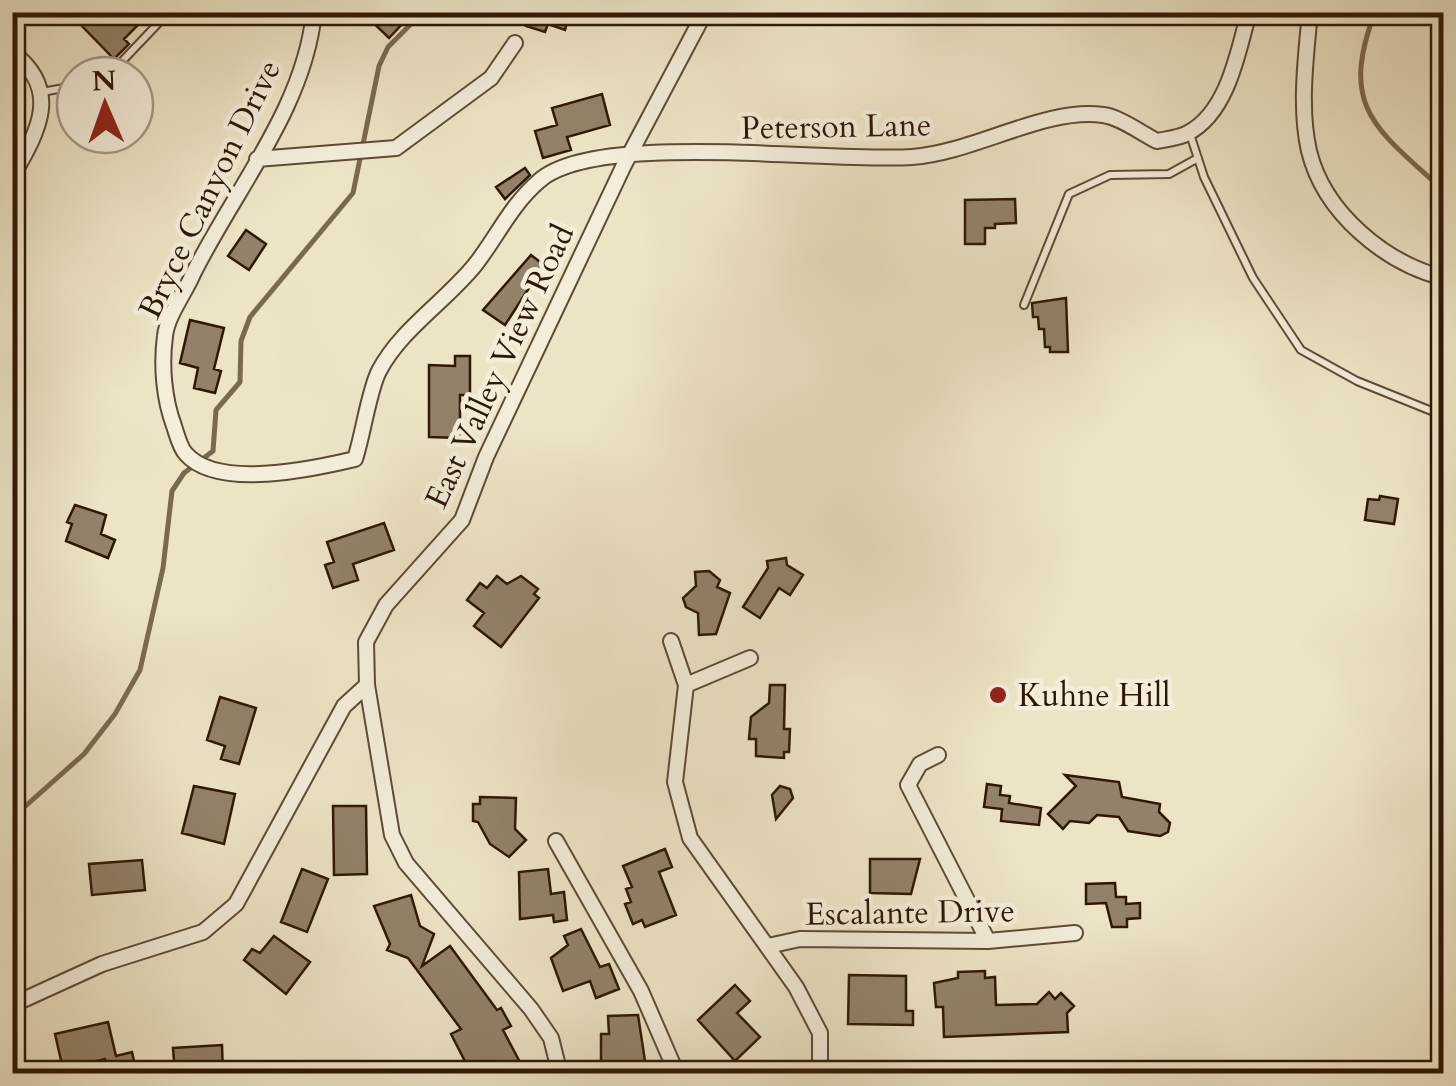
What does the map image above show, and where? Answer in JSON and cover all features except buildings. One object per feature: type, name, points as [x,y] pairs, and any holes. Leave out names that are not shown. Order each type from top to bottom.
[{"type":"street","name":"Bryce Canyon Drive","points":[[314,12],[312,40],[276,126],[216,228],[165,333],[166,405],[184,453],[206,469],[249,474],[318,468],[355,459],[377,374],[404,336],[474,265],[503,220],[541,178],[584,162],[632,153]]},
{"type":"street","points":[[632,153],[705,12]]},
{"type":"street","points":[[1190,133],[1218,103],[1249,12]]},
{"type":"street","points":[[1310,12],[1304,77],[1308,132],[1322,186],[1360,233],[1412,270],[1444,278]]},
{"type":"street","points":[[257,158],[396,148],[491,78],[515,43]]},
{"type":"street","points":[[12,52],[41,92],[43,120],[12,177]]},
{"type":"street","name":"Peterson Lane","points":[[632,153],[912,157],[970,148],[1067,114],[1107,114],[1156,141],[1190,133]]},
{"type":"street","name":"East Valley View Road","points":[[560,1074],[551,1038],[531,1008],[406,863],[392,835],[367,685],[366,642],[386,604],[462,520],[494,440],[632,153]]},
{"type":"street","points":[[672,641],[686,685],[675,782],[690,838],[768,946]]},
{"type":"street","points":[[686,685],[750,658]]},
{"type":"street","points":[[16,1002],[102,964],[203,932],[236,904],[344,706],[367,685]]},
{"type":"street","points":[[938,755],[920,764],[908,785],[988,942]]},
{"type":"street","points":[[556,841],[642,991],[677,1074]]},
{"type":"street","name":"Escalante Drive","points":[[820,1074],[820,1033],[768,946],[800,939],[988,942],[1076,933]]},
{"type":"lane","points":[[128,55],[170,12]]},
{"type":"lane","points":[[41,92],[55,90]]},
{"type":"lane","points":[[1190,133],[1253,278],[1302,350],[1357,381],[1444,416]]},
{"type":"lane","points":[[1024,305],[1069,194],[1110,175],[1169,174],[1198,158]]},
{"type":"waterway","points":[[12,818],[84,754],[115,714],[140,670],[163,568],[172,491],[184,473],[213,451],[216,410],[240,382],[241,341],[250,317],[353,193],[379,66],[388,47],[423,12]]},
{"type":"waterway","points":[[1375,12],[1361,72],[1370,115],[1400,151],[1444,191]]},
{"type":"place","name":"Kuhne Hill","points":[[998,695]]}]
